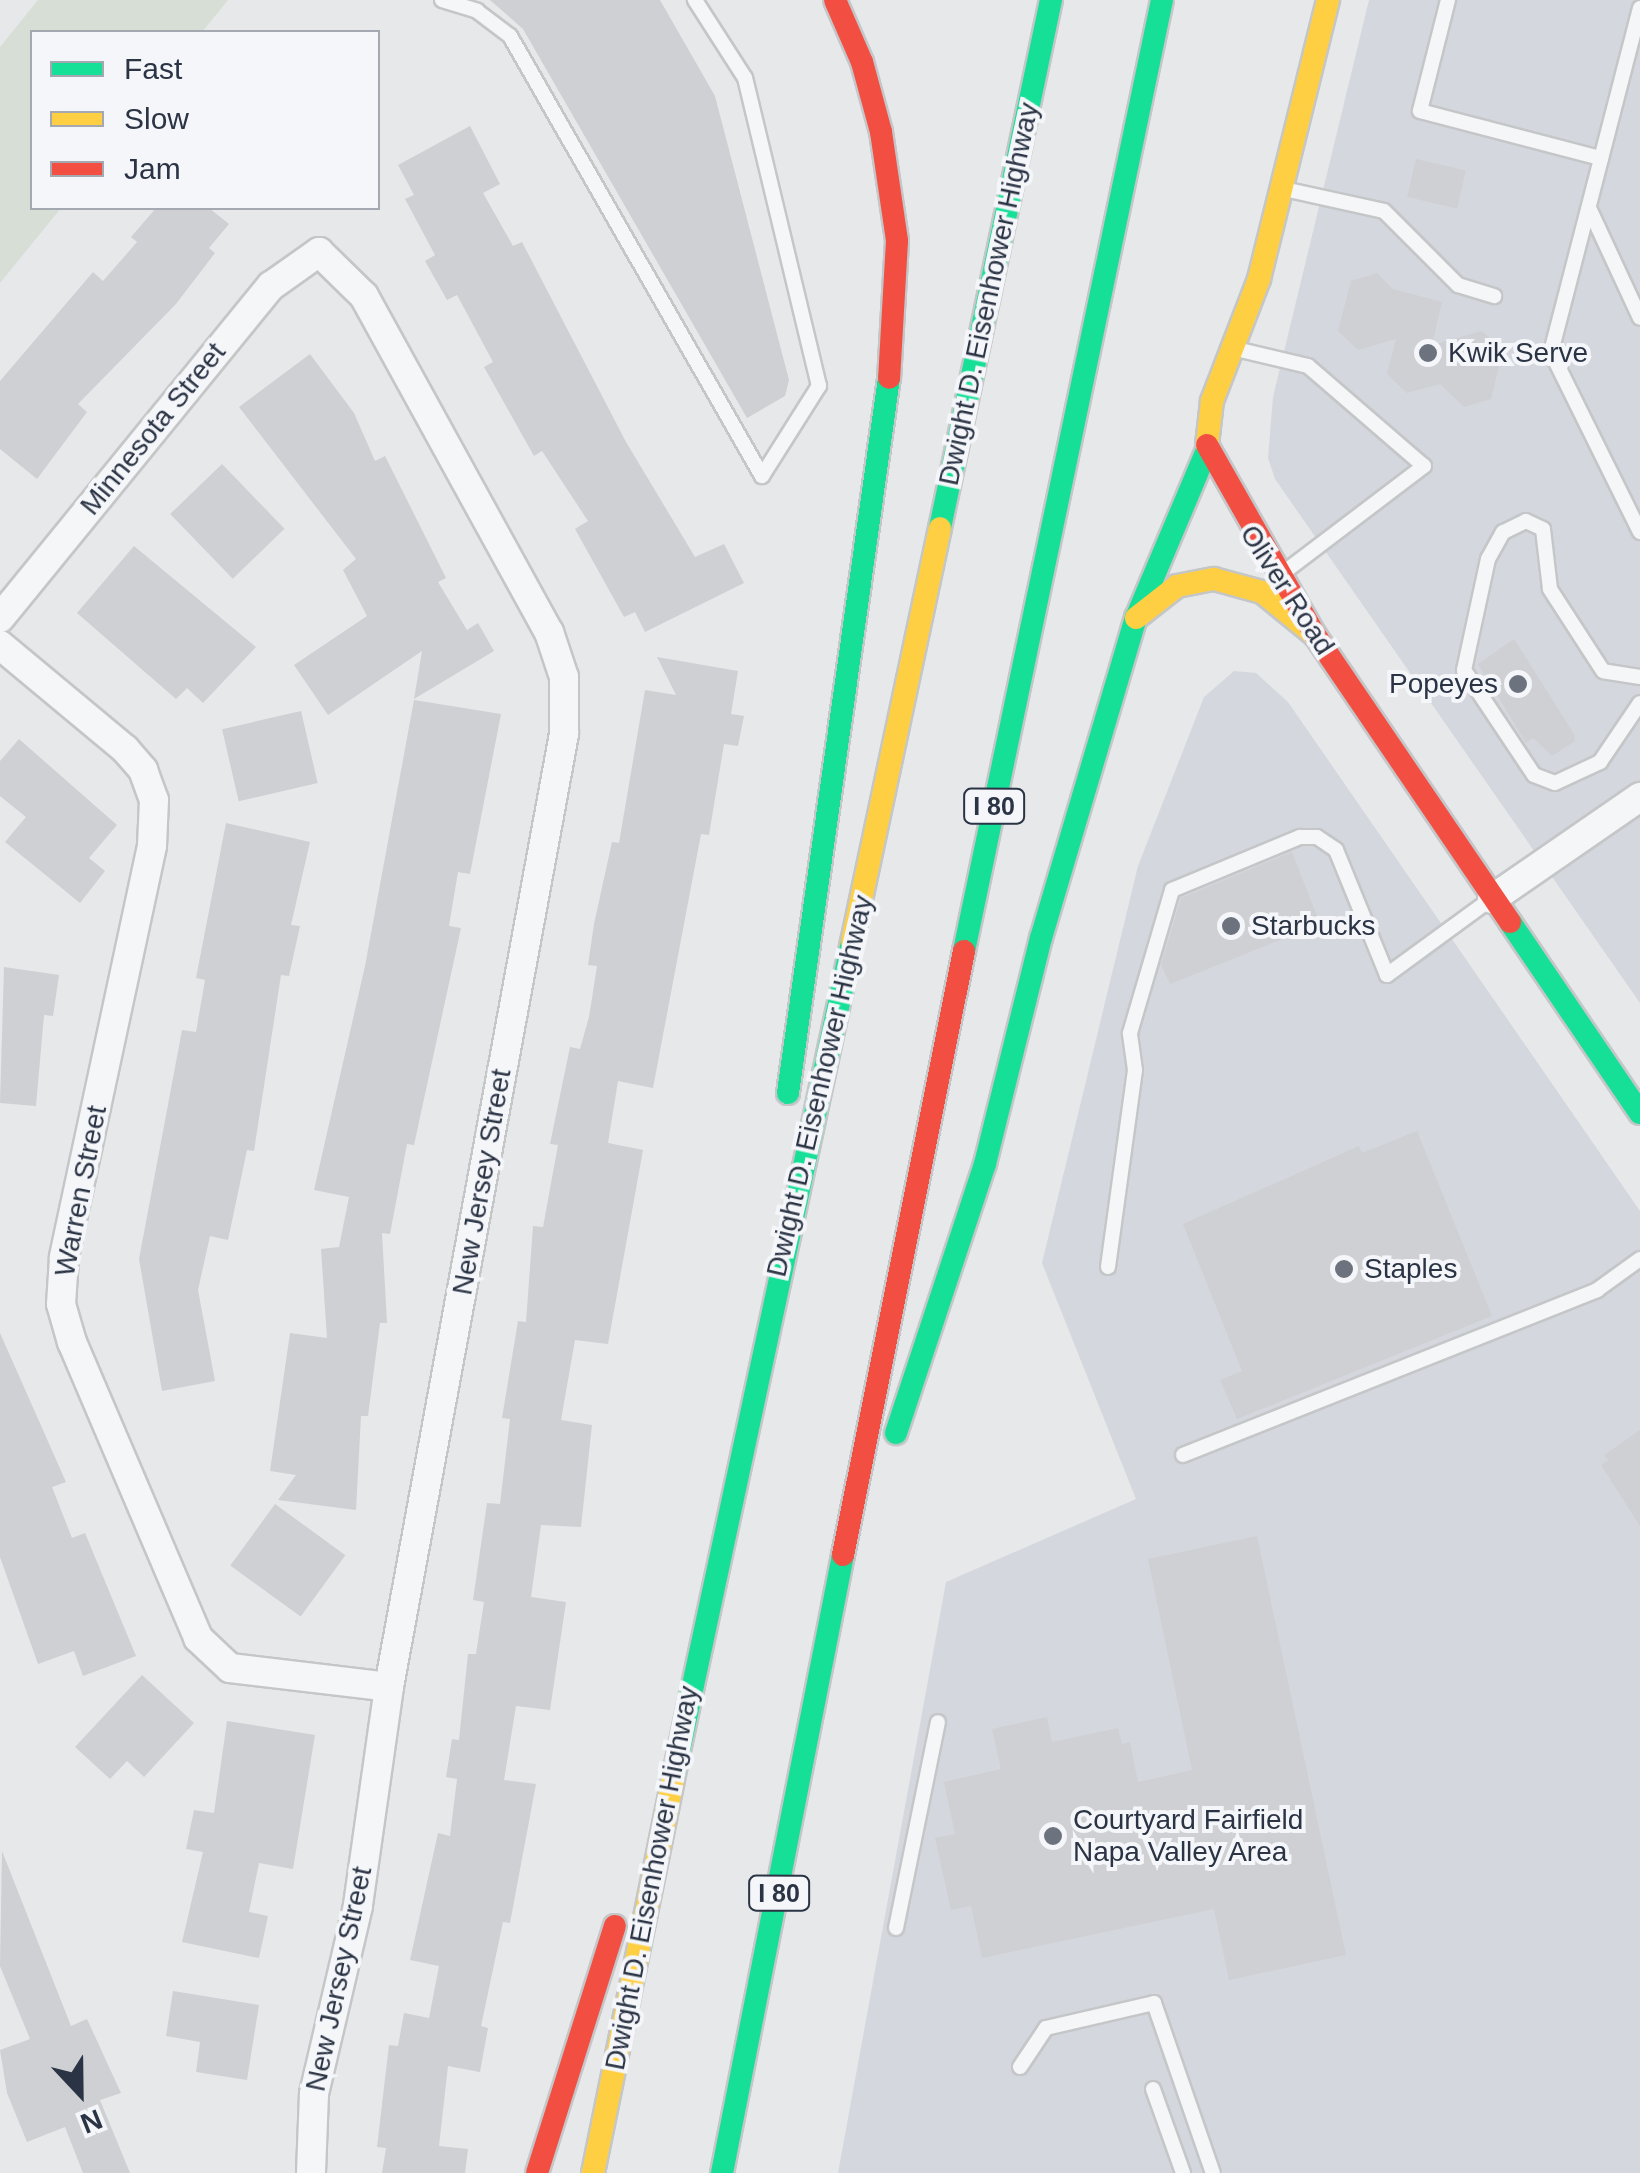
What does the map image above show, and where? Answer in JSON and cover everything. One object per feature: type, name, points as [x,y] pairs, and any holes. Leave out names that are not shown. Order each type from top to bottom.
[{"type":"main road","points":[[785,1121],[896,327],[897,241],[881,132],[862,62],[835,0]]},
{"type":"main road","name":"Dwight D. Eisenhower Highway","points":[[593,2173],[684,1712],[888,780],[1050,0]]},
{"type":"main road","name":"I 80","points":[[722,2173],[836,1614],[921,1156],[1162,0]]},
{"type":"main road","points":[[836,1614],[985,1164],[1041,938],[1136,618],[1206,452],[1212,401],[1259,279],[1328,0]]},
{"type":"main road","name":"Oliver Road","points":[[1206,452],[1315,635],[1640,1113]]},
{"type":"main road","points":[[1136,618],[1177,586],[1214,579],[1262,592],[1315,635]]},
{"type":"main road","points":[[743,1434],[780,1160]]},
{"type":"main road","points":[[537,2173],[684,1712]]},
{"type":"street","name":"Minnesota Street","points":[[0,618],[271,286],[320,252]]},
{"type":"street","name":"New Jersey Street","points":[[310,2173],[314,2094],[358,1906],[389,1687],[564,734],[564,678],[549,632],[364,296],[320,252]]},
{"type":"street","name":"Warren Street","points":[[0,645],[125,748],[143,770],[154,800],[152,846],[64,1258],[60,1304],[72,1342],[198,1638],[230,1668],[389,1687]]},
{"type":"street","points":[[1492,898],[1640,797]]},
{"type":"lane","points":[[442,0],[477,10],[510,36],[762,476],[818,386],[745,78],[695,0]]},
{"type":"lane","points":[[1448,0],[1420,111],[1601,158]]},
{"type":"lane","points":[[1640,8],[1551,352],[1640,532]]},
{"type":"lane","points":[[1283,188],[1384,211],[1458,285],[1494,296]]},
{"type":"lane","points":[[1588,207],[1640,318]]},
{"type":"lane","points":[[1231,348],[1308,366],[1424,466],[1279,577]]},
{"type":"lane","points":[[1640,677],[1603,671],[1550,588],[1543,530],[1535,522],[1513,524],[1488,560],[1464,653],[1470,681],[1534,775],[1555,783],[1600,762],[1640,703]]},
{"type":"lane","points":[[1108,1266],[1135,1070],[1130,1033],[1172,890],[1300,836],[1317,837],[1336,850],[1387,975],[1492,898]]},
{"type":"lane","points":[[1183,1455],[1598,1290],[1640,1259]]},
{"type":"lane","points":[[896,1928],[938,1722]]},
{"type":"lane","points":[[1020,2067],[1046,2028],[1154,2004],[1213,2173]]},
{"type":"lane","points":[[1153,2090],[1182,2173]]},
{"type":"shaded area","points":[[38,0],[228,0],[204,30],[30,30],[30,210],[59,210],[0,283],[0,47]]},
{"type":"shaded area","points":[[1369,0],[1640,0],[1640,1003],[1275,479],[1268,458],[1273,397]]},
{"type":"shaded area","points":[[1234,671],[1256,673],[1288,702],[1640,1211],[1640,2173],[838,2173],[946,1582],[1136,1499],[1042,1263],[1138,866],[1204,697]]},
{"type":"building","points":[[490,0],[660,0],[715,96],[789,380],[785,396],[747,418],[523,29]]},
{"type":"building","points":[[470,126],[500,184],[483,193],[513,246],[522,242],[626,442],[695,557],[724,544],[744,583],[645,632],[635,612],[624,617],[575,529],[588,521],[542,451],[534,456],[484,367],[493,362],[457,295],[447,300],[425,261],[435,255],[405,199],[414,195],[398,165]]},
{"type":"building","points":[[1416,159],[1466,170],[1457,208],[1407,197]]},
{"type":"building","points":[[154,210],[212,210],[229,224],[209,248],[215,253],[176,304],[78,404],[87,412],[37,479],[0,449],[0,381],[93,272],[103,281],[137,242],[131,237]]},
{"type":"building","points":[[1377,273],[1393,289],[1442,302],[1432,345],[1482,331],[1503,350],[1491,399],[1464,407],[1440,384],[1407,393],[1387,374],[1396,339],[1358,350],[1338,331],[1351,281]]},
{"type":"building","points":[[310,354],[354,413],[375,461],[385,456],[446,578],[438,582],[467,630],[478,623],[494,651],[414,699],[422,651],[328,715],[294,665],[367,616],[343,570],[356,559],[239,407]]},
{"type":"building","points":[[222,464],[285,529],[233,579],[170,514]]},
{"type":"building","points":[[134,546],[256,647],[203,703],[187,688],[176,699],[77,613]]},
{"type":"building","name":"Popeyes","points":[[1514,639],[1574,734],[1575,741],[1552,756],[1533,738],[1526,743],[1478,664]]},
{"type":"building","points":[[657,657],[738,671],[731,714],[744,716],[738,746],[724,744],[709,835],[701,834],[653,1088],[618,1081],[608,1143],[643,1150],[608,1344],[575,1340],[561,1420],[592,1425],[581,1527],[541,1525],[531,1597],[566,1602],[550,1710],[516,1706],[504,1780],[536,1784],[510,1923],[503,1922],[481,2026],[488,2028],[480,2072],[448,2066],[439,2146],[468,2149],[465,2173],[382,2173],[386,2148],[377,2147],[389,2045],[398,2046],[404,2013],[429,2018],[439,1966],[410,1960],[438,1833],[450,1836],[457,1779],[446,1777],[452,1739],[459,1740],[468,1654],[476,1654],[484,1602],[473,1600],[487,1503],[500,1504],[510,1419],[502,1418],[518,1321],[526,1322],[533,1226],[543,1227],[558,1145],[550,1144],[570,1047],[580,1049],[589,1017],[597,966],[588,965],[594,924],[612,842],[619,843],[645,690],[676,695]]},
{"type":"building","points":[[414,700],[501,714],[470,874],[458,872],[449,926],[461,928],[414,1145],[407,1144],[390,1234],[382,1233],[387,1323],[380,1323],[368,1416],[361,1416],[356,1510],[278,1500],[296,1475],[270,1471],[290,1333],[327,1338],[321,1249],[339,1247],[349,1197],[314,1190],[365,966]]},
{"type":"building","points":[[301,711],[318,783],[239,801],[222,729]]},
{"type":"building","points":[[19,739],[117,825],[89,858],[105,871],[80,903],[5,842],[26,817],[0,796],[0,761]]},
{"type":"building","points":[[226,823],[310,842],[291,925],[300,926],[289,976],[281,975],[254,1151],[247,1150],[228,1240],[210,1236],[198,1290],[215,1381],[162,1391],[139,1259],[182,1030],[196,1032],[205,980],[196,978]]},
{"type":"building","points":[[1292,852],[1320,924],[1170,984],[1161,965],[1181,898]]},
{"type":"building","points":[[4,967],[59,975],[53,1016],[44,1015],[36,1106],[0,1103]]},
{"type":"building","points":[[1417,1131],[1492,1316],[1237,1419],[1220,1380],[1242,1371],[1183,1224],[1359,1146],[1362,1153]]},
{"type":"building","points":[[0,1333],[66,1482],[52,1487],[72,1538],[85,1533],[136,1656],[83,1676],[74,1651],[38,1664],[0,1557]]},
{"type":"building","points":[[1640,1430],[1640,1526],[1601,1465],[1608,1460],[1604,1455]]},
{"type":"building","points":[[275,1504],[345,1555],[301,1617],[230,1565]]},
{"type":"building","points":[[1257,1536],[1346,1955],[1229,1980],[1214,1909],[982,1958],[971,1906],[951,1910],[935,1838],[955,1834],[944,1782],[1001,1769],[992,1729],[1047,1717],[1052,1742],[1118,1728],[1122,1744],[1130,1742],[1138,1782],[1192,1770],[1148,1559]]},
{"type":"building","points":[[142,1675],[194,1723],[144,1777],[127,1761],[110,1779],[75,1747]]},
{"type":"building","points":[[227,1721],[315,1735],[293,1869],[259,1863],[249,1912],[268,1916],[259,1958],[182,1942],[203,1852],[186,1849],[194,1810],[214,1813]]},
{"type":"building","points":[[2,1851],[71,2026],[87,2019],[121,2093],[100,2100],[130,2173],[83,2173],[65,2127],[27,2142],[7,2093],[0,2050],[30,2039],[0,1966]]},
{"type":"building","points":[[173,1991],[259,2005],[247,2080],[196,2072],[200,2042],[166,2036]]},
{"type":"traffic: fast","points":[[940,528],[1051,0]]},
{"type":"traffic: fast","points":[[964,951],[1162,0]]},
{"type":"traffic: fast","points":[[788,1093],[889,378]]},
{"type":"traffic: fast","points":[[896,1433],[985,1164],[1041,938],[1136,618],[1206,452]]},
{"type":"traffic: fast","points":[[1510,922],[1640,1113]]},
{"type":"traffic: fast","points":[[673,1779],[852,942]]},
{"type":"traffic: fast","points":[[722,2173],[843,1555]]},
{"type":"traffic: slow","points":[[1207,445],[1212,401],[1259,279],[1328,0]]},
{"type":"traffic: slow","points":[[852,942],[940,528]]},
{"type":"traffic: slow","points":[[1136,618],[1177,586],[1214,579],[1262,592],[1315,635]]},
{"type":"traffic: slow","points":[[593,2173],[673,1779]]},
{"type":"traffic: jam","points":[[835,0],[862,62],[881,132],[897,241],[889,378]]},
{"type":"traffic: jam","points":[[1207,445],[1315,635],[1510,922]]},
{"type":"traffic: jam","points":[[843,1555],[964,951]]},
{"type":"traffic: jam","points":[[537,2173],[615,1926]]},
{"type":"place","name":"Kwik Serve","points":[[1428,353]]},
{"type":"place","name":"Popeyes","points":[[1518,684]]},
{"type":"place","name":"Starbucks","points":[[1231,926]]},
{"type":"place","name":"Staples","points":[[1344,1269]]},
{"type":"place","name":"Courtyard Fairfield Napa Valley Area","points":[[1053,1836]]}]
